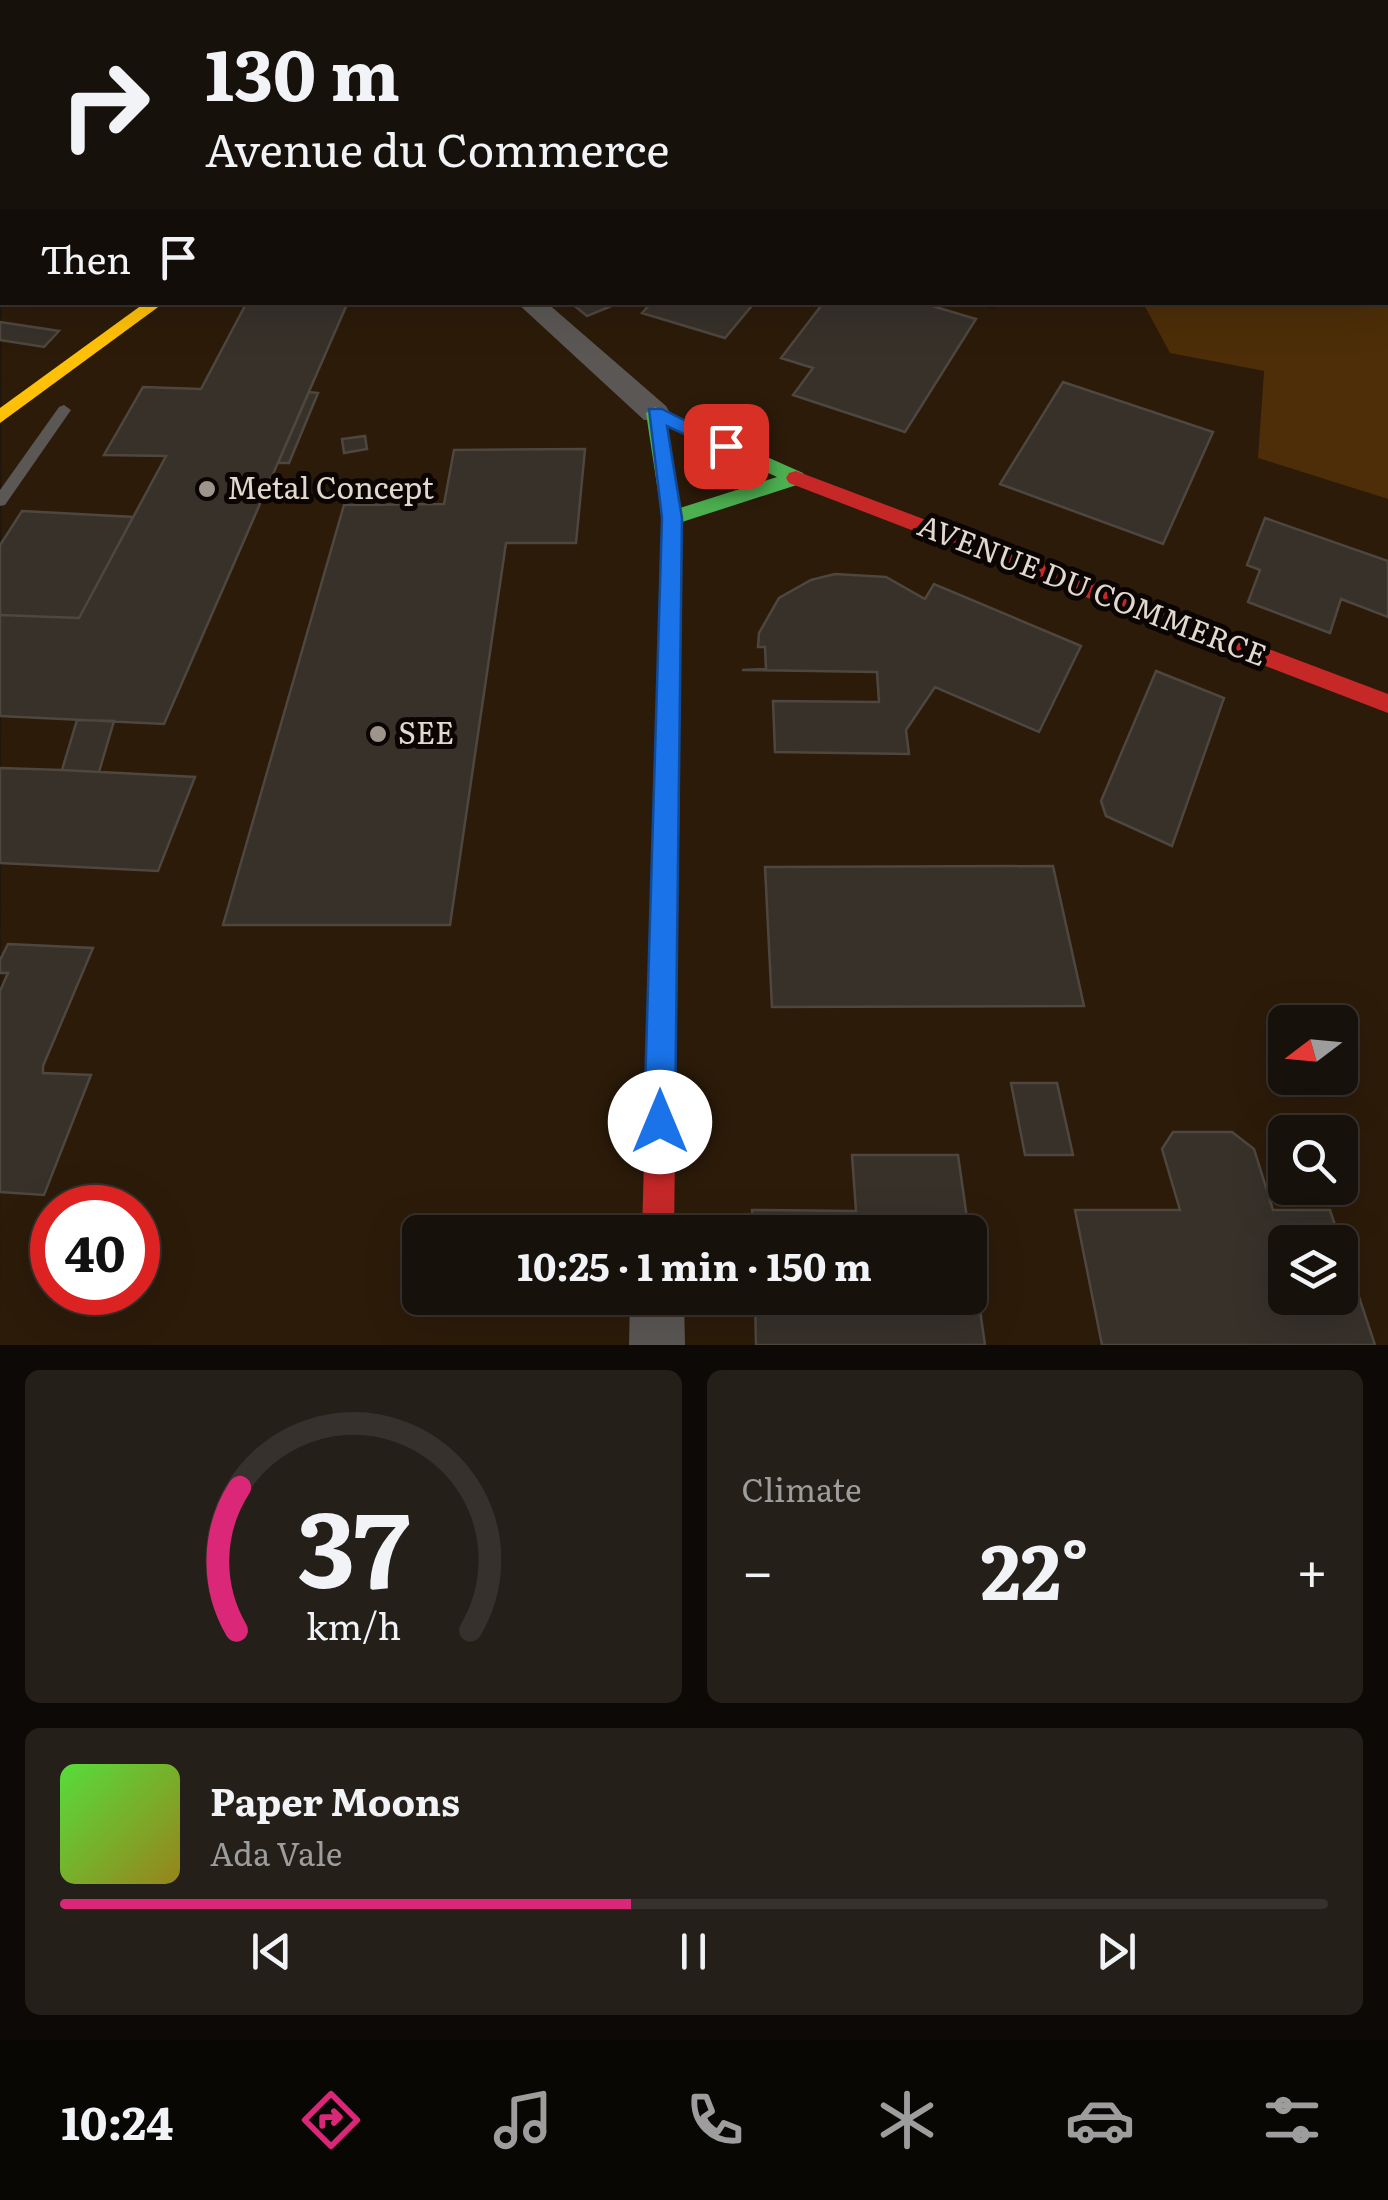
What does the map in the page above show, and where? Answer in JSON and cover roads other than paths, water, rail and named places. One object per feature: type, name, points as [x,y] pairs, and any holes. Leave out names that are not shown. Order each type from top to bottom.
[{"type":"street","points":[[0,417],[153,305]]},
{"type":"street","name":"AVENUE DU COMMERCE","points":[[532,305],[655,413],[796,478],[1388,704]]},
{"type":"street","points":[[655,413],[672,518],[658,1215]]},
{"type":"street","points":[[672,518],[796,478]]},
{"type":"street","points":[[657,1315],[657,1345]]},
{"type":"lane","points":[[0,501],[64,410]]},
{"type":"place","name":"Metal Concept","points":[[207,489]]},
{"type":"place","name":"SEE","points":[[378,734]]}]
